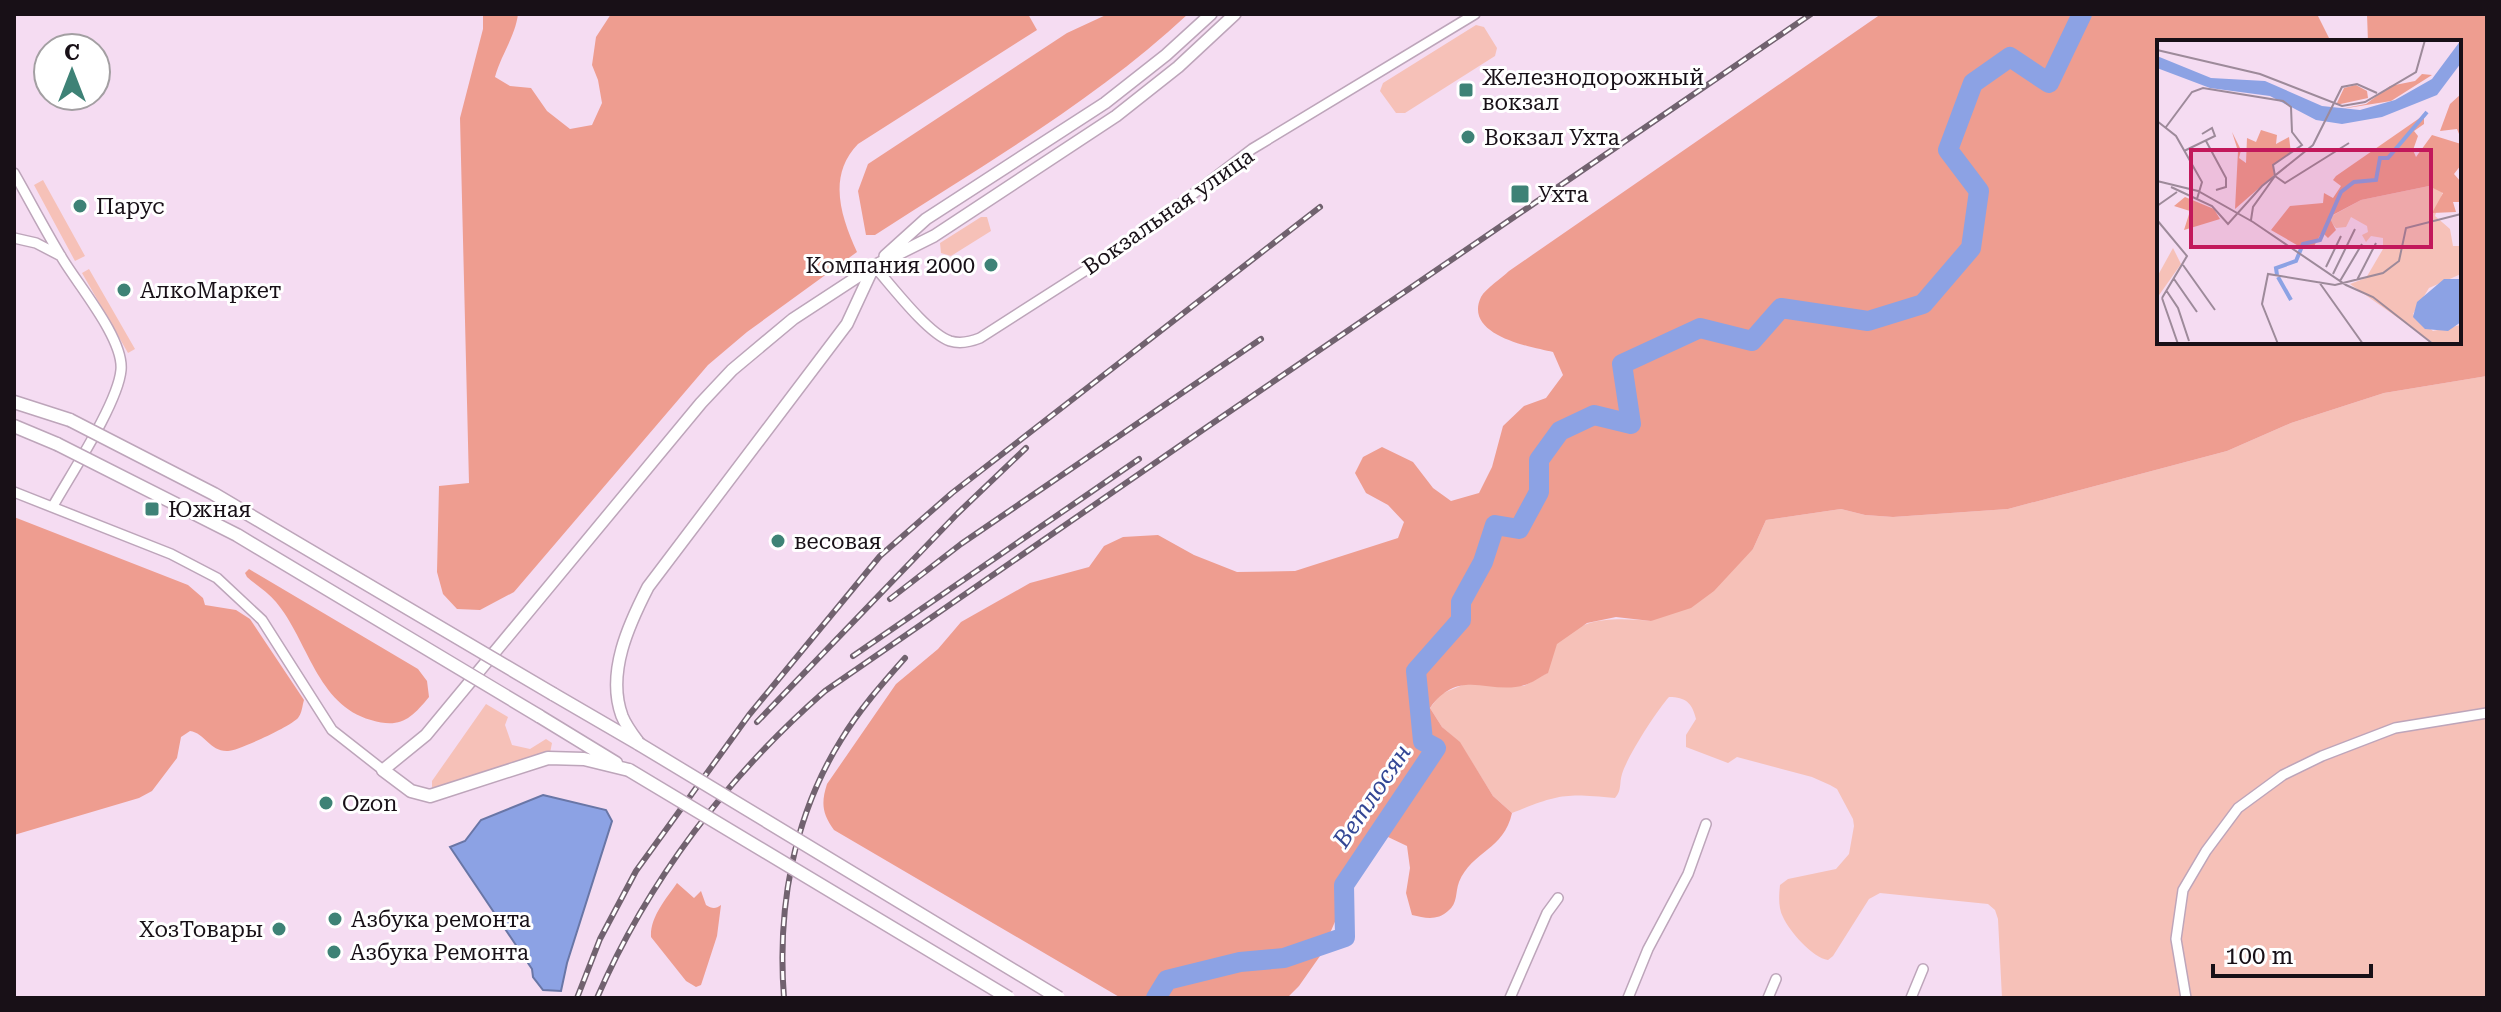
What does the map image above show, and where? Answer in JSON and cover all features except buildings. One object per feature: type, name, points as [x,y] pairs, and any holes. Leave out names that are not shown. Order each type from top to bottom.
[{"type":"main road","points":[[14,402],[70,420],[214,494],[639,744],[1059,998]]},
{"type":"main road","points":[[14,426],[57,444],[237,535],[1009,998]]},
{"type":"main road","points":[[383,770],[411,791],[430,796],[548,758],[584,759],[629,770]]},
{"type":"street","points":[[639,744],[624,720],[618,690],[619,663],[635,612],[654,579],[847,324],[874,266],[926,219],[1105,103],[1166,55],[1211,14]]},
{"type":"street","points":[[14,492],[171,554],[217,578],[262,620],[332,730],[383,770],[426,735],[673,436],[732,370],[793,319],[874,266],[934,236],[1116,116],[1158,84],[1235,14]]},
{"type":"street","name":"Вокзальная улица","points":[[874,266],[911,308],[945,339],[962,343],[980,338],[1133,240],[1252,149],[1475,14]]},
{"type":"street","points":[[14,173],[61,256],[111,334],[121,368],[116,392],[53,506]]},
{"type":"street","points":[[14,238],[36,243],[61,256]]},
{"type":"street","points":[[2186,998],[2176,939],[2183,890],[2206,851],[2238,808],[2283,775],[2322,756],[2395,728],[2487,713]]},
{"type":"street","points":[[1628,998],[1648,949],[1688,874],[1706,824]]},
{"type":"street","points":[[1510,998],[1547,913],[1558,898]]},
{"type":"street","points":[[1911,998],[1923,969]]},
{"type":"street","points":[[1768,998],[1776,979]]},
{"type":"shaded area","points":[[483,14],[518,14],[495,77],[510,86],[531,88],[547,111],[570,129],[592,125],[602,103],[592,65],[596,37],[611,14],[1028,14],[1037,30],[858,144],[848,156],[840,183],[842,211],[857,252],[747,332],[708,365],[514,592],[480,610],[457,609],[443,594],[437,572],[439,486],[469,483],[460,118],[483,29]]},
{"type":"shaded area","points":[[1108,14],[1188,14],[1115,76],[1076,104],[875,235],[866,235],[858,191],[868,164],[1067,33]]},
{"type":"shaded area","points":[[1881,14],[2317,14],[2330,40],[2157,40],[2157,344],[2461,344],[2461,40],[2368,40],[2367,14],[2487,14],[2487,376],[2384,393],[2291,423],[2227,451],[2008,509],[1893,517],[1841,509],[1766,520],[1753,549],[1714,591],[1691,608],[1651,621],[1616,617],[1587,623],[1557,644],[1548,673],[1530,683],[1512,687],[1464,685],[1441,695],[1430,708],[1442,727],[1460,742],[1493,796],[1512,813],[1508,825],[1495,843],[1465,872],[1451,908],[1435,917],[1412,915],[1406,893],[1410,868],[1407,846],[1388,837],[1365,853],[1320,956],[1287,998],[1121,998],[834,830],[824,808],[827,784],[896,684],[938,649],[961,622],[1030,583],[1089,567],[1104,546],[1123,537],[1158,535],[1194,555],[1237,572],[1295,571],[1398,538],[1404,522],[1388,505],[1366,493],[1355,473],[1363,457],[1382,447],[1413,462],[1433,488],[1451,501],[1479,493],[1492,467],[1503,426],[1524,406],[1546,398],[1563,375],[1553,352],[1502,337],[1481,321],[1478,310],[1481,297],[1509,271]]},
{"type":"shaded area","points":[[1476,25],[1484,27],[1497,48],[1495,56],[1405,113],[1396,113],[1380,91],[1383,83]]},
{"type":"shaded area","points":[[43,180],[85,256],[75,261],[34,185]]},
{"type":"shaded area","points":[[981,217],[987,217],[991,231],[951,256],[941,253],[940,243]]},
{"type":"shaded area","points":[[89,269],[135,349],[128,353],[82,273]]},
{"type":"shaded area","points":[[2487,376],[2487,998],[2002,998],[1995,910],[1988,904],[1880,893],[1869,899],[1828,960],[1809,949],[1790,929],[1781,913],[1779,893],[1780,885],[1788,879],[1836,869],[1849,854],[1853,819],[1837,789],[1812,777],[1737,757],[1728,763],[1686,747],[1686,735],[1696,719],[1694,713],[1684,700],[1669,697],[1630,757],[1615,798],[1562,796],[1512,813],[1493,796],[1460,743],[1442,727],[1430,708],[1441,694],[1465,684],[1524,686],[1547,673],[1558,642],[1578,627],[1614,619],[1651,621],[1753,549],[1766,520],[1841,509],[1893,517],[2008,509],[2227,451],[2291,423],[2384,393]]},
{"type":"shaded area","points":[[14,517],[188,585],[203,598],[205,605],[236,610],[250,619],[304,700],[298,718],[264,738],[228,751],[217,749],[190,731],[181,737],[177,758],[152,791],[139,798],[14,835]]},
{"type":"shaded area","points":[[249,569],[418,669],[427,681],[429,697],[410,716],[397,722],[371,720],[353,712],[338,701],[326,686],[287,617],[266,592],[247,577],[245,573]]},
{"type":"shaded area","points":[[486,704],[508,717],[505,725],[512,745],[530,749],[546,739],[552,743],[550,753],[432,790],[432,781]]},
{"type":"shaded area","points":[[677,883],[694,898],[701,891],[708,906],[714,908],[721,905],[717,936],[701,985],[696,987],[686,981],[651,937],[656,915]]},
{"type":"water","points":[[543,795],[606,810],[612,821],[561,991],[543,990],[450,847],[465,841],[481,820]]},
{"type":"waterway","name":"Ветлосян","points":[[1156,998],[1167,980],[1240,962],[1284,958],[1345,937],[1344,885],[1436,748],[1423,741],[1416,671],[1461,620],[1461,602],[1483,562],[1495,525],[1519,529],[1539,492],[1539,460],[1560,431],[1594,415],[1631,424],[1622,364],[1700,328],[1752,341],[1781,308],[1868,321],[1923,304],[1971,248],[1979,191],[1948,150],[1973,83],[2010,57],[2049,83],[2082,14]]},
{"type":"railway","points":[[597,998],[641,912],[694,832],[756,758],[825,691],[1811,14]]},
{"type":"railway","points":[[577,998],[600,939],[636,871],[749,715],[880,556],[952,493],[1320,207]]},
{"type":"railway","points":[[890,599],[961,544],[1261,339]]},
{"type":"railway","points":[[757,722],[958,513],[1026,448]]},
{"type":"railway","points":[[853,656],[1139,459]]},
{"type":"railway","points":[[784,998],[782,965],[786,898],[800,832],[811,800],[848,729],[905,658]]},
{"type":"place","name":"Железнодорожный вокзал","points":[[1466,90]]},
{"type":"place","name":"Вокзал Ухта","points":[[1468,137]]},
{"type":"place","name":"Ухта","points":[[1520,194]]},
{"type":"place","name":"Парус","points":[[80,206]]},
{"type":"place","name":"Компания 2000","points":[[991,265]]},
{"type":"place","name":"АлкоМаркет","points":[[124,290]]},
{"type":"place","name":"Южная","points":[[152,509]]},
{"type":"place","name":"весовая","points":[[778,541]]},
{"type":"place","name":"Ozon","points":[[326,803]]},
{"type":"place","name":"Азбука ремонта","points":[[335,919]]},
{"type":"place","name":"ХозТовары","points":[[279,929]]},
{"type":"place","name":"Азбука Ремонта","points":[[334,952]]}]
